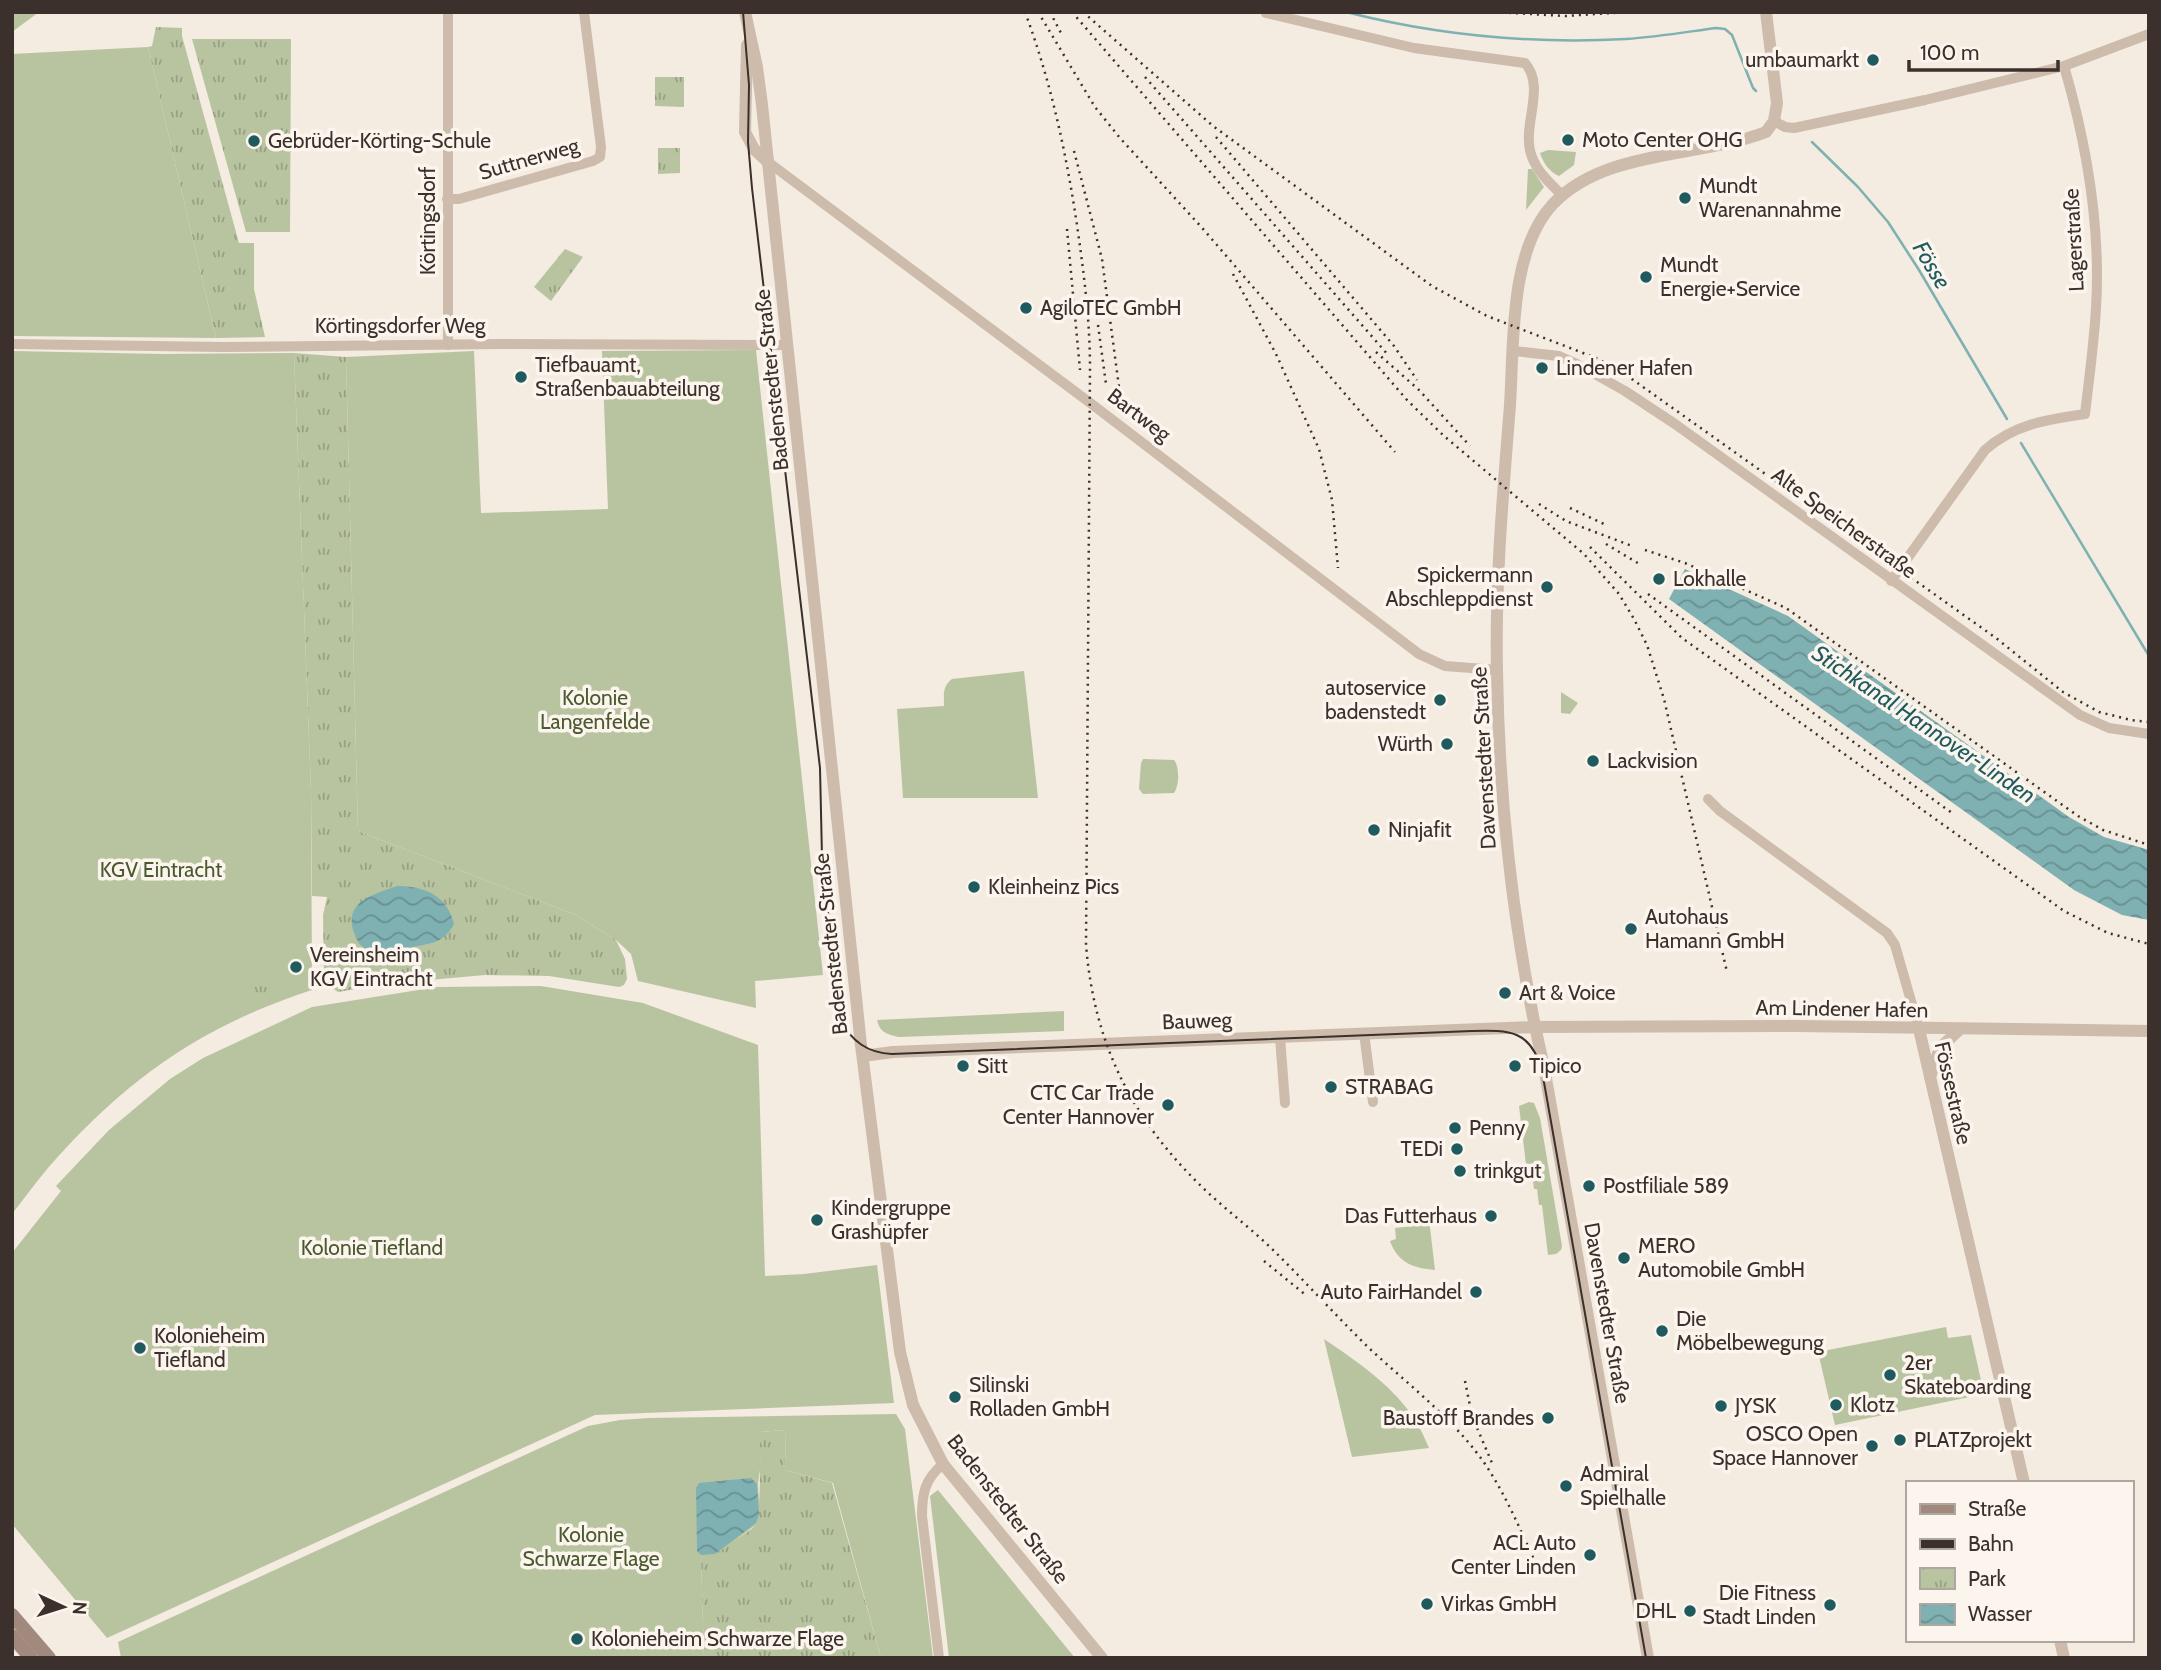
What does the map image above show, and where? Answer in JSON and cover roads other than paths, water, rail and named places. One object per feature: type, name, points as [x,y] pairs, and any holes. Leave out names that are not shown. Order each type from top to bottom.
[{"type":"main road","points":[[12,1615],[49,1658]]},
{"type":"main road","points":[[12,1636],[31,1658]]},
{"type":"street","name":"Körtingsdorf","points":[[448,12],[448,345]]},
{"type":"street","name":"Suttnerweg","points":[[447,199],[459,199],[600,157],[584,12]]},
{"type":"street","name":"Badenstedter Straße","points":[[745,12],[745,132],[754,149],[768,162]]},
{"type":"street","points":[[1766,12],[1776,94],[1777,112],[1774,121],[1794,128],[2064,66],[2149,34]]},
{"type":"street","points":[[1266,13],[1414,48],[1525,63],[1531,70],[1534,82],[1530,155],[1562,195]]},
{"type":"street","name":"Badenstedter Straße","points":[[747,30],[757,67],[863,1056],[901,1352],[913,1405],[943,1464],[1102,1658]]},
{"type":"street","name":"Lagerstraße","points":[[1891,581],[1985,450],[1993,443],[2020,427],[2085,414],[2096,317],[2096,253],[2088,164],[2077,109],[2064,66]]},
{"type":"street","name":"Davenstedter Straße","points":[[1648,1658],[1544,1067],[1534,1027],[1516,914],[1507,834],[1497,670],[1499,550],[1519,279],[1531,236],[1545,214],[1562,195],[1597,173],[1758,135],[1766,131],[1774,121]]},
{"type":"street","name":"Bartweg","points":[[768,162],[1089,401],[1419,654],[1445,666],[1497,670]]},
{"type":"street","name":"Körtingsdorfer Weg","points":[[12,345],[788,345]]},
{"type":"street","name":"Alte Speicherstraße","points":[[1514,351],[1559,356],[1625,391],[1675,424],[2080,715],[2109,728],[2149,734]]},
{"type":"street","name":"Fössestraße","points":[[1708,799],[1720,811],[1888,933],[1895,945],[1919,1029],[2024,1481]]},
{"type":"street","name":"Am Lindener Hafen","points":[[1534,1027],[1796,1026],[2149,1031]]},
{"type":"street","name":"Bauweg","points":[[863,1056],[893,1052],[1534,1027]]},
{"type":"street","points":[[1930,1077],[1940,1048],[1960,1029]]},
{"type":"street","points":[[1364,1032],[1373,1102]]},
{"type":"street","points":[[1280,1037],[1285,1103]]},
{"type":"street","points":[[939,1658],[922,1496],[927,1479],[943,1464]]},
{"type":"water","name":"Stichkanal Hannover-Linden","points":[[1685,569],[1788,616],[2069,817],[2104,837],[2149,850],[2149,920],[2122,915],[2074,890],[1669,599]]},
{"type":"water","points":[[397,886],[425,890],[433,894],[446,906],[454,924],[451,930],[435,942],[392,950],[366,949],[357,940],[352,924],[356,907],[369,897]]},
{"type":"water","points":[[751,1478],[757,1484],[759,1515],[756,1523],[715,1554],[701,1555],[697,1551],[696,1488],[699,1483]]},
{"type":"waterway","name":"Fösse","points":[[1346,12],[1414,27],[1520,39],[1626,39],[1725,29],[1732,35],[1756,91]]},
{"type":"waterway","name":"Fösse","points":[[1812,142],[1858,187],[1888,222],[2007,419]]},
{"type":"waterway","name":"Fösse","points":[[2021,443],[2149,656]]},
{"type":"tram line","points":[[743,12],[749,85],[748,142],[752,188],[820,768],[822,857],[840,1020],[861,1044],[875,1051],[892,1054],[1472,1031],[1508,1032],[1525,1040],[1532,1047],[1542,1071],[1646,1658]]},
{"type":"railway","points":[[1025,12],[1043,65],[1063,144],[1077,225],[1088,315],[1090,369],[1086,945],[1097,1014],[1107,1045],[1135,1104],[1153,1132],[1175,1158],[1207,1192],[1270,1247],[1370,1349],[1444,1416],[1471,1445],[1512,1511],[1536,1564]]},
{"type":"railway","points":[[1038,12],[1095,107],[1120,138],[1204,230],[1395,452]]},
{"type":"railway","points":[[1050,12],[1062,35]]},
{"type":"railway","points":[[1072,12],[1407,400],[1444,436],[1584,554],[1619,594],[1647,645],[1664,699],[1727,972]]},
{"type":"railway","points":[[1083,12],[1213,126],[1432,286],[1487,316],[1596,358],[1622,372],[1996,638],[2063,692],[2099,712],[2149,722]]},
{"type":"railway","points":[[1495,12],[1565,16],[1628,12]]},
{"type":"railway","points":[[1145,77],[1389,356]]},
{"type":"railway","points":[[1216,137],[1394,346],[1417,380]]},
{"type":"railway","points":[[1074,151],[1102,259],[1121,402]]},
{"type":"railway","points":[[1067,229],[1080,370]]},
{"type":"railway","points":[[1233,274],[1276,354],[1319,449],[1332,500],[1338,568]]},
{"type":"railway","points":[[1098,325],[1106,384]]},
{"type":"railway","points":[[1376,352],[1419,390],[1470,446]]},
{"type":"railway","points":[[1539,504],[1566,521],[1632,546]]},
{"type":"railway","points":[[1570,508],[1604,524]]},
{"type":"railway","points":[[1606,544],[1641,565]]},
{"type":"railway","points":[[1590,547],[1682,638],[2064,911],[2108,933],[2149,944]]},
{"type":"railway","points":[[1645,550],[1685,563],[1786,608],[2078,816],[2103,830],[2149,845]]},
{"type":"railway","points":[[1648,594],[1952,813]]},
{"type":"railway","points":[[1264,1261],[1307,1296]]},
{"type":"railway","points":[[1465,1381],[1472,1416],[1492,1463]]},
{"type":"place","name":"umbaumarkt","points":[[1873,60]]},
{"type":"place","name":"Moto Center OHG","points":[[1568,140]]},
{"type":"place","name":"Gebrüder-Körting-Schule","points":[[254,141]]},
{"type":"place","name":"Mundt Warenannahme","points":[[1685,198]]},
{"type":"place","name":"Mundt Energie+Service","points":[[1646,277]]},
{"type":"place","name":"AgiloTEC GmbH","points":[[1026,308]]},
{"type":"place","name":"Lindener Hafen","points":[[1542,368]]},
{"type":"place","name":"Tiefbauamt, Straßenbauabteilung","points":[[521,377]]},
{"type":"place","name":"Lokhalle","points":[[1659,579]]},
{"type":"place","name":"Spickermann Abschleppdienst","points":[[1547,587]]},
{"type":"place","name":"autoservice badenstedt","points":[[1440,700]]},
{"type":"place","name":"Würth","points":[[1447,744]]},
{"type":"place","name":"Lackvision","points":[[1593,761]]},
{"type":"place","name":"Ninjafit","points":[[1374,830]]},
{"type":"place","name":"Kleinheinz Pics","points":[[974,887]]},
{"type":"place","name":"Autohaus Hamann GmbH","points":[[1631,929]]},
{"type":"place","name":"Vereinsheim KGV Eintracht","points":[[296,967]]},
{"type":"place","name":"Art & Voice","points":[[1505,993]]},
{"type":"place","name":"Sitt","points":[[963,1066]]},
{"type":"place","name":"Tipico","points":[[1515,1066]]},
{"type":"place","name":"STRABAG","points":[[1331,1087]]},
{"type":"place","name":"CTC Car Trade Center Hannover","points":[[1168,1105]]},
{"type":"place","name":"Penny","points":[[1455,1128]]},
{"type":"place","name":"TEDi","points":[[1457,1149]]},
{"type":"place","name":"trinkgut","points":[[1460,1171]]},
{"type":"place","name":"Postfiliale 589","points":[[1589,1186]]},
{"type":"place","name":"Das Futterhaus","points":[[1491,1216]]},
{"type":"place","name":"Kindergruppe Grashüpfer","points":[[817,1220]]},
{"type":"place","name":"MERO Automobile GmbH","points":[[1624,1258]]},
{"type":"place","name":"Auto FairHandel","points":[[1476,1292]]},
{"type":"place","name":"Die Möbelbewegung","points":[[1662,1331]]},
{"type":"place","name":"Kolonieheim Tiefland","points":[[140,1348]]},
{"type":"place","name":"2er Skateboarding","points":[[1890,1375]]},
{"type":"place","name":"Silinski Rolladen GmbH","points":[[955,1397]]},
{"type":"place","name":"Klotz","points":[[1836,1405]]},
{"type":"place","name":"JYSK","points":[[1721,1406]]},
{"type":"place","name":"Baustoff Brandes","points":[[1548,1418]]},
{"type":"place","name":"PLATZprojekt","points":[[1900,1440]]},
{"type":"place","name":"OSCO Open Space Hannover","points":[[1872,1446]]},
{"type":"place","name":"Admiral Spielhalle","points":[[1566,1486]]},
{"type":"place","name":"ACL Auto Center Linden","points":[[1590,1555]]},
{"type":"place","name":"Virkas GmbH","points":[[1427,1604]]},
{"type":"place","name":"Die Fitness Stadt Linden","points":[[1830,1605]]},
{"type":"place","name":"DHL","points":[[1690,1611]]},
{"type":"place","name":"Kolonieheim Schwarze Flage","points":[[577,1639]]},
{"type":"park label","name":"Kolonie Langenfelde","points":[[595,710]]},
{"type":"park label","name":"KGV Eintracht","points":[[161,870]]},
{"type":"park label","name":"Kolonie Tiefland","points":[[372,1248]]},
{"type":"park label","name":"Kolonie Schwarze Flage","points":[[591,1547]]}]
